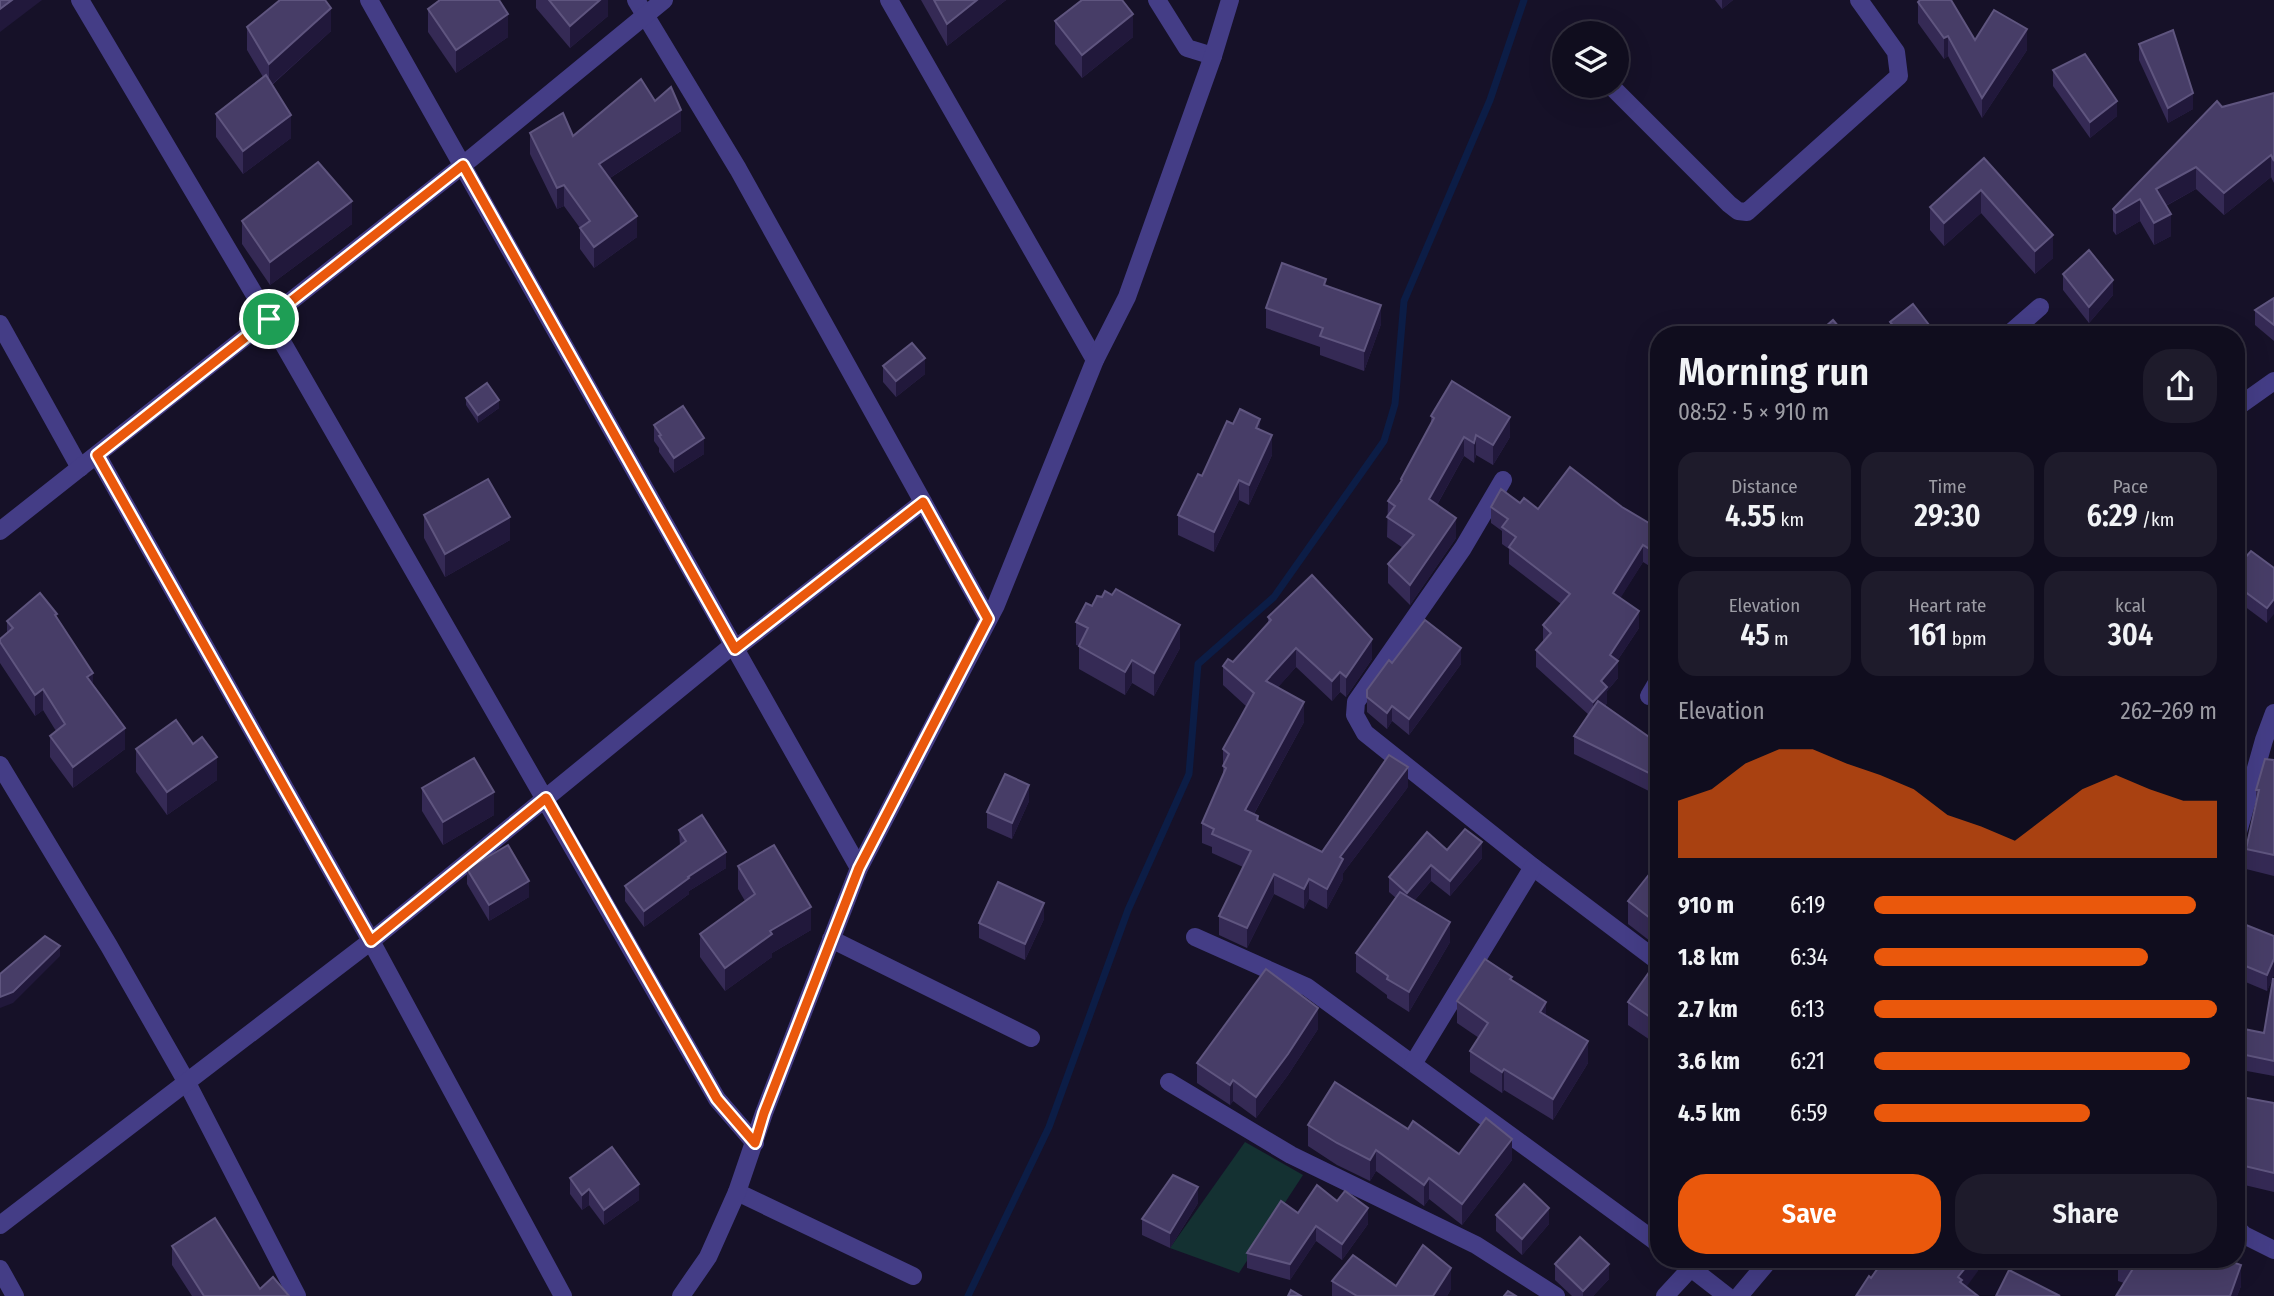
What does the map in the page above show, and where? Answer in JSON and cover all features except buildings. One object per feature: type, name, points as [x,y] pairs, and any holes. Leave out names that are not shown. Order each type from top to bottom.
[{"type":"street","points":[[80,0],[269,319],[717,1099],[755,1143]]},
{"type":"street","points":[[369,0],[859,868]]},
{"type":"street","points":[[0,531],[463,165],[641,8],[664,0]]},
{"type":"street","points":[[889,0],[1095,360]]},
{"type":"street","points":[[1157,0],[1187,48],[1213,56]]},
{"type":"street","points":[[681,1296],[708,1257],[737,1192],[764,1113],[859,868],[996,605],[1095,360],[1127,297],[1213,56],[1230,0]]},
{"type":"street","points":[[1623,98],[1729,204],[1738,211],[1747,212],[1899,76],[1896,52],[1859,0]]},
{"type":"street","points":[[641,8],[738,169],[988,619]]},
{"type":"street","points":[[2019,326],[2040,307]]},
{"type":"street","points":[[0,324],[80,468]]},
{"type":"street","points":[[2245,402],[2274,381]]},
{"type":"street","points":[[97,455],[371,941],[563,1296]]},
{"type":"street","points":[[1503,480],[1463,548],[1356,702],[1355,715],[1364,733],[1532,867],[1650,955]]},
{"type":"street","points":[[0,1225],[371,941],[734,647],[923,502]]},
{"type":"street","points":[[2245,809],[2274,713]]},
{"type":"street","points":[[0,765],[109,946],[186,1081],[297,1296]]},
{"type":"street","points":[[1413,1064],[1532,867]]},
{"type":"street","points":[[1195,937],[1307,987],[1650,1237]]},
{"type":"street","points":[[831,939],[1031,1038]]},
{"type":"street","points":[[1169,1082],[1291,1155],[1476,1245],[1556,1296]]},
{"type":"street","points":[[737,1192],[913,1276]]},
{"type":"street","points":[[2245,1236],[2274,1250]]},
{"type":"street","points":[[1665,1296],[1682,1268]]},
{"type":"street","points":[[1691,1268],[1727,1296]]},
{"type":"street","points":[[1739,1296],[1763,1268]]},
{"type":"street","points":[[0,1269],[15,1296]]},
{"type":"green space","points":[[1245,1142],[1303,1175],[1239,1273],[1170,1248]]},
{"type":"waterway","points":[[968,1296],[1049,1127],[1128,910],[1189,774],[1198,664],[1274,597],[1384,441],[1395,404],[1404,301],[1490,100],[1524,0]]},
{"type":"route","points":[[463,165],[735,649],[923,502],[988,619],[859,868],[764,1113],[755,1143],[717,1099],[546,798],[371,941],[97,455],[269,319],[463,165]]}]
